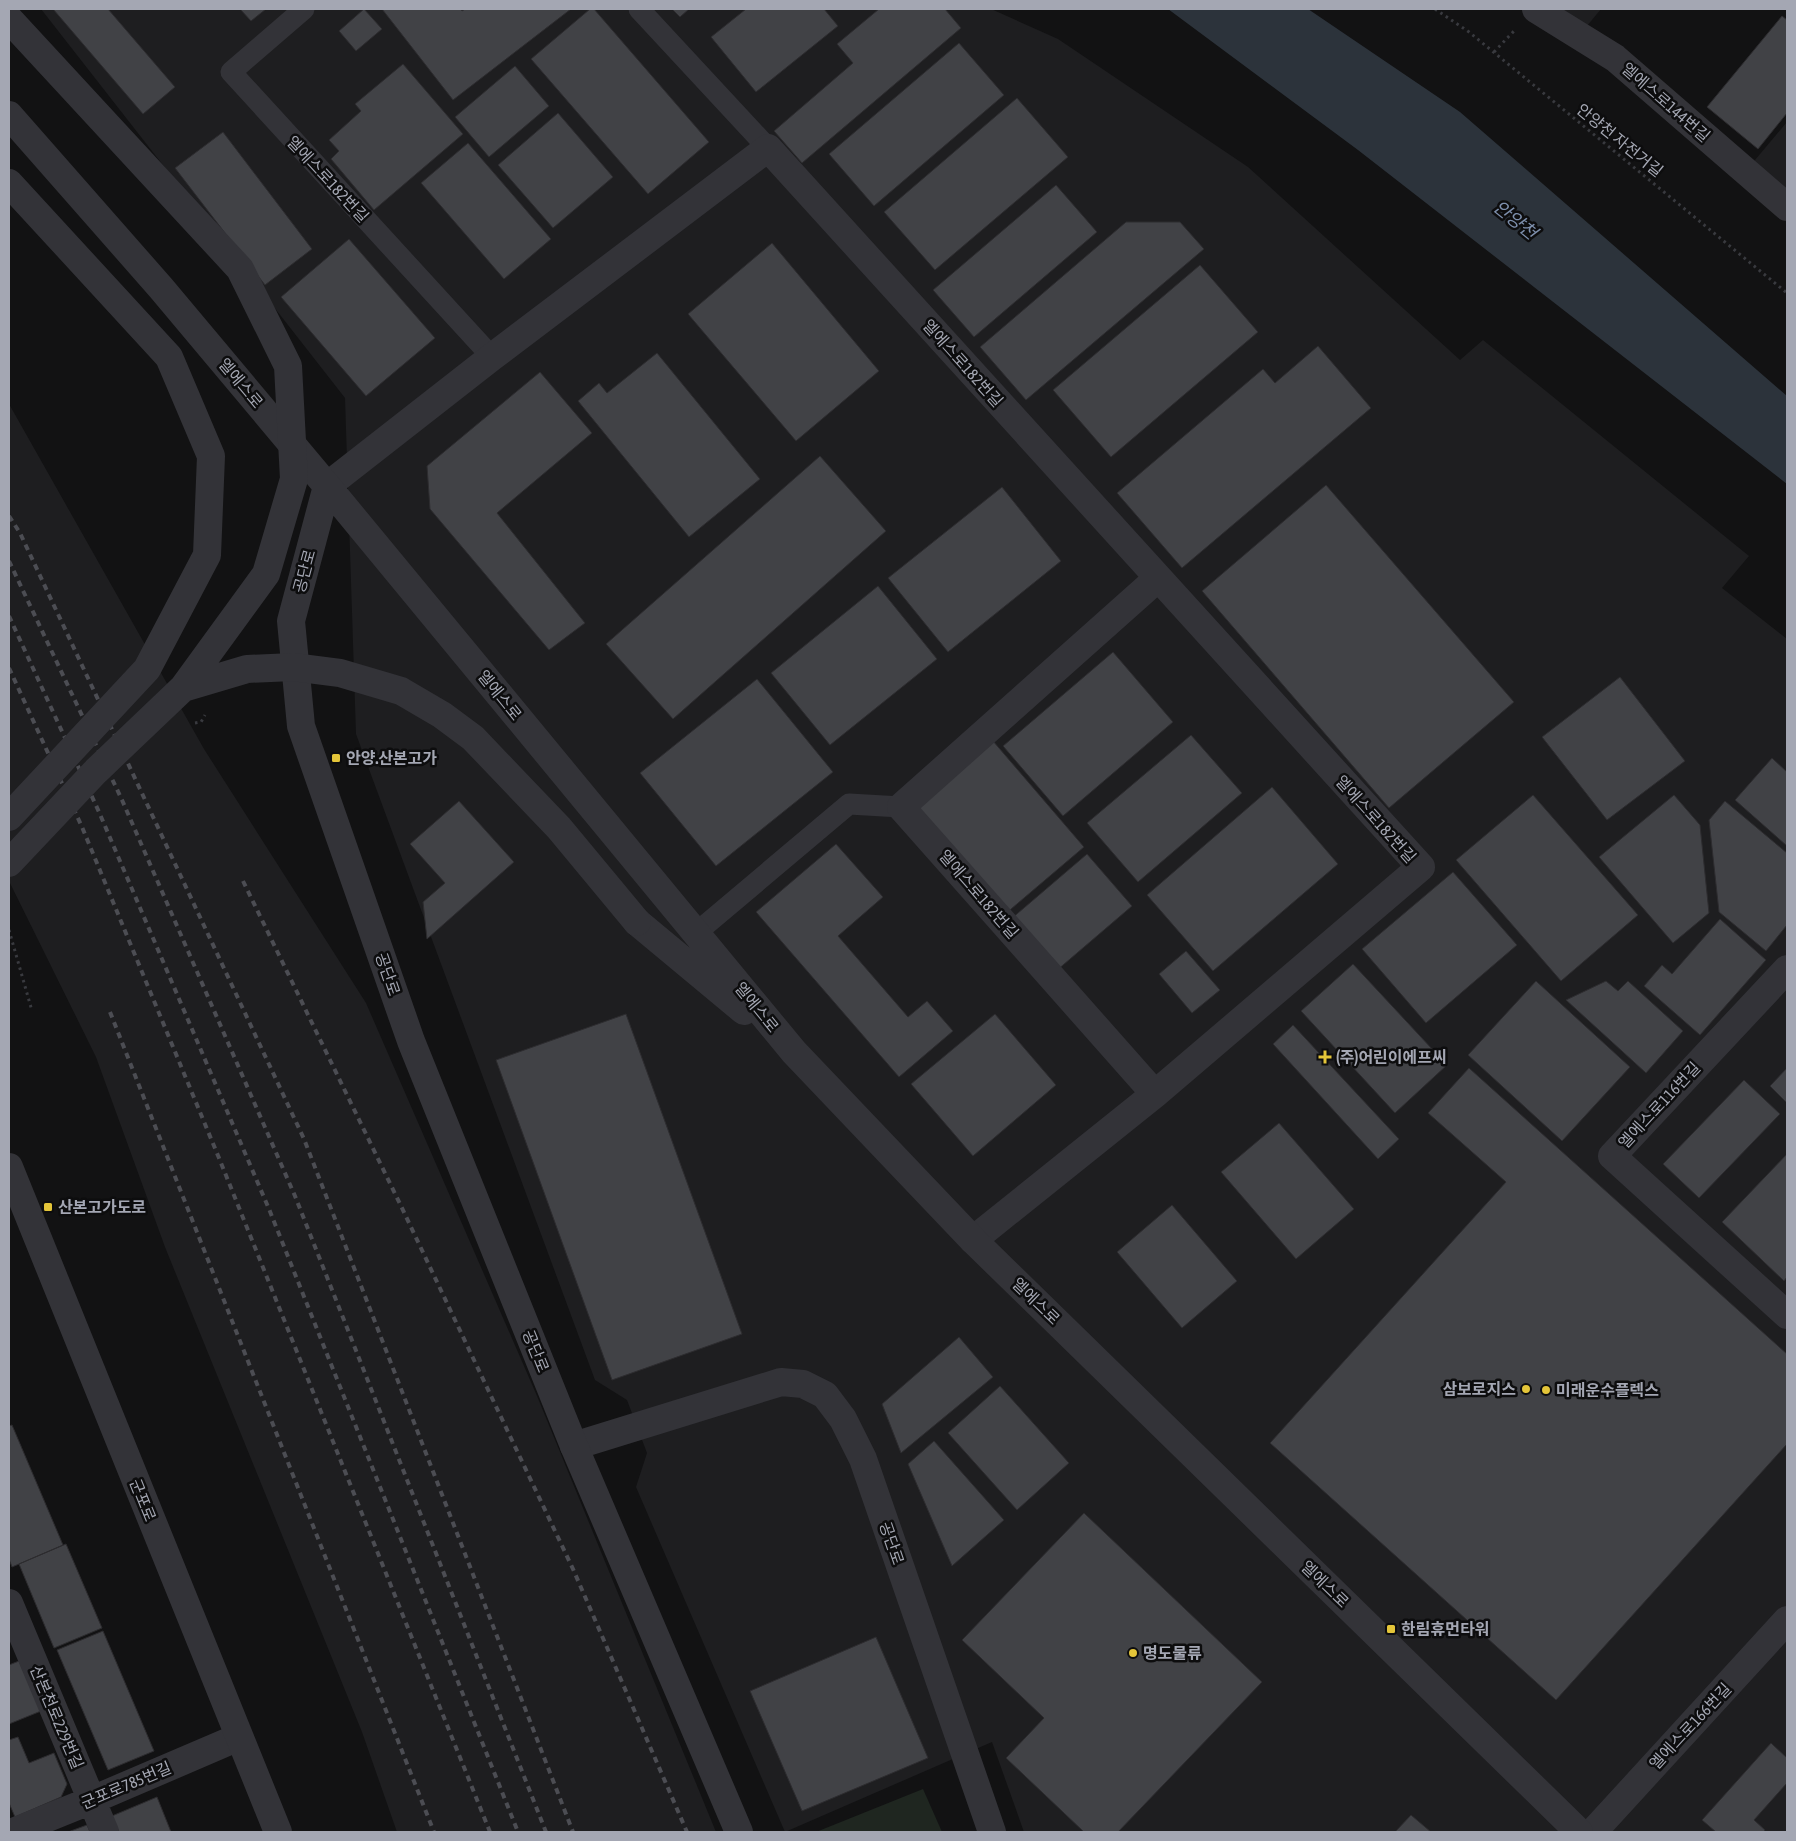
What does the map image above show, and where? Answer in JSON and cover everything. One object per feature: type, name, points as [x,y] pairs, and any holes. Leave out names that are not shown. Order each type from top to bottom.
[{"type":"street","name":"엘에스로144번길","points":[[1536,9],[1615,58],[1787,208]]},
{"type":"street","points":[[9,18],[240,269],[288,366],[294,479],[266,574],[183,688],[96,771],[9,863]]},
{"type":"street","name":"엘에스로","points":[[9,115],[161,288],[327,486],[794,1052],[973,1240],[1579,1832]]},
{"type":"street","points":[[327,486],[492,357],[768,148]]},
{"type":"street","name":"엘에스로182번길","points":[[768,148],[1420,867],[1155,1094],[973,1240]]},
{"type":"street","points":[[9,183],[169,357],[210,456],[207,555],[148,669],[9,817]]},
{"type":"street","name":"공단로","points":[[327,486],[290,621],[301,726],[412,1041],[574,1446],[739,1832]]},
{"type":"street","points":[[901,807],[1158,578]]},
{"type":"street","points":[[183,688],[247,669],[293,667],[340,673],[401,691],[442,715],[473,738],[559,828],[637,922],[794,1052]]},
{"type":"street","name":"엘에스로182번길","points":[[901,807],[1155,1094]]},
{"type":"street","name":"엘에스로116번길","points":[[1787,969],[1612,1156],[1787,1316]]},
{"type":"street","name":"군포로","points":[[9,1170],[278,1832]]},
{"type":"street","name":"공단로","points":[[574,1446],[781,1382],[803,1384],[825,1395],[843,1419],[863,1460],[992,1832]]},
{"type":"street","name":"산본천로229번길","points":[[9,1603],[105,1832]]},
{"type":"street","name":"엘에스로166번길","points":[[1593,1832],[1787,1620]]},
{"type":"street","name":"군포로785번길","points":[[13,1832],[239,1737]]},
{"type":"lane","name":"엘에스로182번길","points":[[304,9],[231,72],[492,357]]},
{"type":"lane","name":"엘에스로182번길","points":[[638,9],[768,148]]},
{"type":"lane","points":[[696,933],[849,804],[901,807]]},
{"type":"path","name":"안양천 자전거길","points":[[1435,9],[1488,47],[1787,293]]},
{"type":"path","points":[[9,930],[32,1011]]},
{"type":"shaded area","points":[[41,9],[991,9],[1058,39],[1248,167],[1460,360],[1483,340],[1749,556],[1722,588],[1787,639],[1787,1832],[1024,1832],[992,1742],[785,1832],[636,1487],[647,1453],[627,1400],[595,1380],[356,734],[345,398]]},
{"type":"shaded area","points":[[1546,9],[1601,9],[1582,32]]},
{"type":"shaded area","points":[[1787,122],[1787,197],[1750,166]]},
{"type":"shaded area","points":[[9,404],[204,749],[366,1003],[537,1396],[716,1832],[397,1832],[362,1732],[165,1247],[96,1057],[9,881]]},
{"type":"shaded area","points":[[923,1789],[942,1832],[816,1832]]},
{"type":"water","name":"안양천","points":[[1168,9],[1308,9],[1460,112],[1787,396],[1787,484],[1358,150]]},
{"type":"building","points":[[53,9],[108,9],[175,87],[143,114]]},
{"type":"building","points":[[240,9],[266,9],[251,21]]},
{"type":"building","points":[[364,9],[382,29],[356,51],[339,31]]},
{"type":"building","points":[[382,9],[461,9],[462,11],[465,9],[571,9],[453,100]]},
{"type":"building","points":[[590,9],[594,9],[709,142],[648,194],[531,59]]},
{"type":"building","points":[[672,9],[689,9],[680,17]]},
{"type":"building","points":[[746,9],[824,9],[838,26],[756,92],[711,37]]},
{"type":"building","points":[[879,9],[945,9],[961,28],[802,163],[774,131],[853,63],[837,44]]},
{"type":"building","points":[[1782,16],[1787,20],[1787,113],[1758,149],[1707,107]]},
{"type":"building","points":[[959,43],[1004,95],[874,206],[829,154]]},
{"type":"building","points":[[403,64],[463,134],[374,210],[331,159],[339,151],[329,140],[361,111],[355,104]]},
{"type":"building","points":[[515,66],[549,106],[489,157],[455,117]]},
{"type":"building","points":[[1017,98],[1068,157],[935,270],[884,212]]},
{"type":"building","points":[[558,113],[613,177],[553,228],[498,165]]},
{"type":"building","points":[[223,132],[312,249],[265,285],[175,168]]},
{"type":"building","points":[[468,143],[551,239],[504,279],[421,183]]},
{"type":"building","points":[[1056,185],[1097,232],[974,337],[933,290]]},
{"type":"building","points":[[1126,222],[1180,222],[1204,249],[1026,400],[980,347]]},
{"type":"building","points":[[349,239],[435,338],[366,396],[281,297]]},
{"type":"building","points":[[772,243],[879,371],[796,441],[688,314]]},
{"type":"building","points":[[1200,265],[1258,332],[1111,457],[1053,390]]},
{"type":"building","points":[[1318,346],[1371,408],[1182,568],[1117,493],[1263,369],[1275,383]]},
{"type":"building","points":[[657,353],[760,479],[689,537],[578,401],[599,383],[607,393]]},
{"type":"building","points":[[540,372],[592,433],[497,513],[585,623],[549,650],[430,509],[427,466]]},
{"type":"building","points":[[820,456],[886,531],[673,719],[606,644]]},
{"type":"building","points":[[1326,485],[1514,702],[1389,808],[1202,591]]},
{"type":"building","points":[[1002,487],[1061,561],[948,652],[888,578]]},
{"type":"building","points":[[878,586],[937,659],[830,745],[771,673]]},
{"type":"building","points":[[1113,652],[1173,722],[1063,816],[1003,746]]},
{"type":"building","points":[[1620,677],[1685,761],[1607,820],[1542,737]]},
{"type":"building","points":[[757,679],[833,772],[716,866],[640,773]]},
{"type":"building","points":[[1191,735],[1242,793],[1138,882],[1087,823]]},
{"type":"building","points":[[993,741],[1084,847],[1004,915],[913,809]]},
{"type":"building","points":[[1772,758],[1787,772],[1787,846],[1735,800]]},
{"type":"building","points":[[1272,787],[1338,864],[1213,971],[1147,895]]},
{"type":"building","points":[[1533,795],[1638,915],[1561,981],[1456,860]]},
{"type":"building","points":[[1674,795],[1700,825],[1709,913],[1673,943],[1599,857]]},
{"type":"building","points":[[459,801],[514,862],[427,939],[423,902],[445,883],[410,844]]},
{"type":"building","points":[[1725,801],[1787,853],[1787,925],[1766,951],[1719,912],[1709,820]]},
{"type":"building","points":[[836,844],[883,897],[838,936],[908,1017],[927,1001],[953,1031],[899,1077],[756,912]]},
{"type":"building","points":[[1087,854],[1132,906],[1056,971],[1011,919]]},
{"type":"building","points":[[1453,872],[1517,945],[1426,1023],[1362,949]]},
{"type":"building","points":[[1720,919],[1766,960],[1700,1035],[1644,986],[1662,965],[1672,974]]},
{"type":"building","points":[[1186,951],[1220,990],[1192,1013],[1159,974]]},
{"type":"building","points":[[1353,964],[1447,1065],[1395,1113],[1301,1011]]},
{"type":"building","points":[[1536,981],[1630,1067],[1562,1141],[1468,1055]]},
{"type":"building","points":[[1606,981],[1618,991],[1628,981],[1683,1031],[1646,1073],[1566,1000]]},
{"type":"building","points":[[626,1014],[742,1334],[612,1380],[496,1060]]},
{"type":"building","points":[[995,1014],[1056,1085],[973,1156],[911,1084]]},
{"type":"building","points":[[1293,1025],[1399,1139],[1378,1159],[1273,1044]]},
{"type":"building","points":[[1469,1068],[1787,1354],[1787,1444],[1556,1700],[1270,1443],[1506,1182],[1428,1113]]},
{"type":"building","points":[[1787,1068],[1787,1103],[1770,1086]]},
{"type":"building","points":[[1744,1080],[1780,1114],[1699,1198],[1663,1164]]},
{"type":"building","points":[[1279,1123],[1354,1209],[1296,1259],[1221,1172]]},
{"type":"building","points":[[1787,1154],[1787,1277],[1784,1281],[1722,1222]]},
{"type":"building","points":[[1172,1205],[1237,1281],[1182,1328],[1117,1252]]},
{"type":"building","points":[[959,1337],[993,1377],[901,1453],[882,1404]]},
{"type":"building","points":[[1000,1386],[1069,1463],[1017,1510],[948,1433]]},
{"type":"building","points":[[12,1425],[63,1545],[12,1567],[9,1559],[9,1426]]},
{"type":"building","points":[[934,1441],[1004,1520],[952,1566],[908,1464]]},
{"type":"building","points":[[1084,1513],[1262,1682],[1118,1832],[1084,1832],[1006,1758],[1044,1718],[962,1640]]},
{"type":"building","points":[[66,1544],[102,1628],[54,1648],[19,1564]]},
{"type":"building","points":[[103,1631],[154,1751],[108,1770],[57,1650]]},
{"type":"building","points":[[876,1637],[928,1758],[802,1811],[750,1691]]},
{"type":"building","points":[[19,1661],[41,1711],[9,1724],[9,1665]]},
{"type":"building","points":[[18,1737],[29,1763],[54,1753],[67,1784],[61,1797],[15,1817],[9,1803],[9,1740]]},
{"type":"building","points":[[1771,1743],[1787,1758],[1787,1783],[1754,1820],[1765,1830],[1763,1832],[1716,1832],[1702,1820]]},
{"type":"building","points":[[157,1797],[171,1832],[119,1832],[112,1816]]},
{"type":"building","points":[[1411,1815],[1431,1832],[1395,1832]]},
{"type":"building","points":[[87,1825],[90,1832],[68,1832]]},
{"type":"railway","points":[[9,516],[20,533],[304,1139],[573,1832]]},
{"type":"railway","points":[[9,561],[122,800],[295,1196],[546,1832]]},
{"type":"railway","points":[[9,616],[99,812],[269,1209],[518,1832]]},
{"type":"railway","points":[[9,668],[82,827],[219,1158],[490,1832]]},
{"type":"railway","points":[[243,881],[401,1206],[573,1569],[687,1832]]},
{"type":"railway","points":[[110,1012],[434,1832]]},
{"type":"place","name":"안양.산본고가","points":[[336,758]]},
{"type":"place","name":"(주)어린이에프씨","points":[[1325,1057]]},
{"type":"place","name":"산본고가도로","points":[[48,1207]]},
{"type":"place","name":"삼보로지스","points":[[1526,1389]]},
{"type":"place","name":"미래운수플렉스","points":[[1546,1390]]},
{"type":"place","name":"한림휴먼타워","points":[[1391,1629]]},
{"type":"place","name":"명도물류","points":[[1133,1653]]}]
